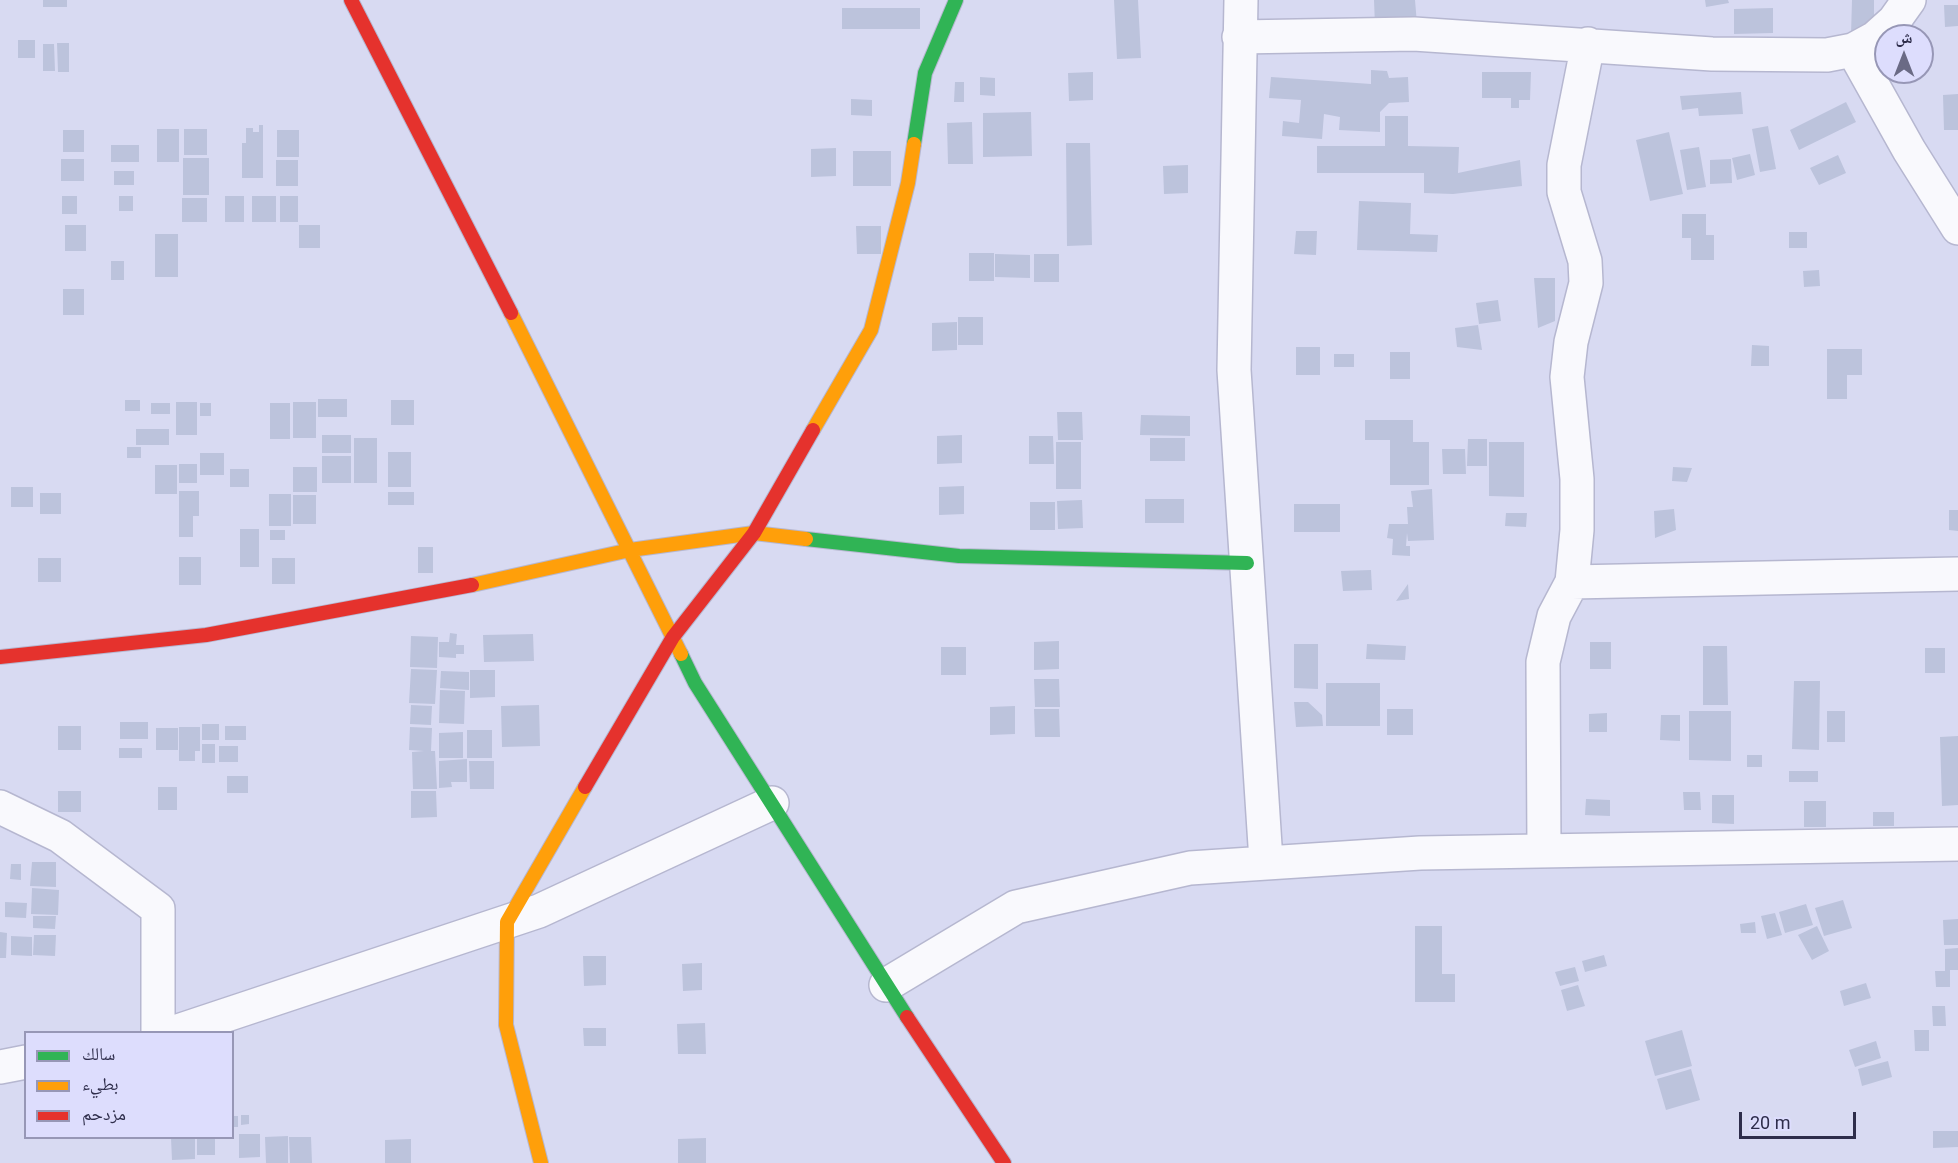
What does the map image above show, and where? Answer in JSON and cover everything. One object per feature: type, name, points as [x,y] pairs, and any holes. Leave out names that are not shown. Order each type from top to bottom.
[{"type":"street","points":[[351,0],[463,216],[695,683],[886,985],[1004,1163]]},
{"type":"street","points":[[541,1163],[506,1025],[507,922],[673,637],[754,533],[871,330],[908,183],[925,73],[956,0]]},
{"type":"street","points":[[1241,0],[1234,370],[1266,861]]},
{"type":"street","points":[[1239,37],[1414,34],[1712,54],[1827,56],[1853,50],[1875,38],[1894,21],[1909,0]]},
{"type":"street","points":[[1544,851],[1543,662],[1554,616],[1572,582],[1577,530],[1577,479],[1567,377],[1571,342],[1586,283],[1585,261],[1564,192],[1564,165],[1588,44]]},
{"type":"street","points":[[1853,50],[1909,150],[1958,228]]},
{"type":"street","points":[[0,657],[206,635],[430,595],[630,550],[754,533],[959,556],[1247,563]]},
{"type":"street","points":[[1572,582],[1958,574]]},
{"type":"street","points":[[178,1031],[539,911],[772,803]]},
{"type":"street","points":[[0,807],[60,836],[158,909],[158,1031]]},
{"type":"street","points":[[886,985],[1016,907],[1190,868],[1266,861],[1544,851],[1958,844]]},
{"type":"street","points":[[0,1067],[24,1062]]},
{"type":"building","points":[[43,0],[67,0],[67,7],[43,7]]},
{"type":"building","points":[[1114,0],[1138,0],[1141,58],[1117,59]]},
{"type":"building","points":[[1374,0],[1415,0],[1417,24],[1375,26]]},
{"type":"building","points":[[1705,0],[1728,0],[1729,3],[1706,7]]},
{"type":"building","points":[[1852,0],[1874,0],[1874,35],[1851,35]]},
{"type":"building","points":[[1944,5],[1958,5],[1958,26],[1945,27]]},
{"type":"building","points":[[842,8],[920,8],[920,29],[842,29]]},
{"type":"building","points":[[1773,8],[1773,33],[1734,34],[1734,9]]},
{"type":"building","points":[[18,40],[35,40],[35,58],[18,58]]},
{"type":"building","points":[[57,43],[69,43],[69,72],[58,72]]},
{"type":"building","points":[[43,44],[54,44],[55,71],[43,71]]},
{"type":"building","points":[[1371,70],[1387,71],[1389,78],[1408,77],[1409,102],[1389,103],[1380,112],[1380,132],[1339,130],[1340,117],[1324,114],[1322,139],[1282,136],[1283,121],[1299,123],[1301,100],[1269,98],[1271,77],[1371,84]]},
{"type":"building","points":[[1093,72],[1093,100],[1069,101],[1068,73]]},
{"type":"building","points":[[1482,72],[1531,72],[1530,100],[1519,100],[1519,108],[1511,108],[1511,98],[1482,98]]},
{"type":"building","points":[[980,77],[995,78],[995,96],[980,95]]},
{"type":"building","points":[[955,82],[964,82],[964,102],[954,102]]},
{"type":"building","points":[[1741,92],[1743,114],[1699,116],[1698,108],[1682,110],[1680,96]]},
{"type":"building","points":[[1958,94],[1958,130],[1944,130],[1943,95]]},
{"type":"building","points":[[851,99],[872,100],[872,116],[851,115]]},
{"type":"building","points":[[1846,102],[1856,122],[1799,150],[1790,130]]},
{"type":"building","points":[[1031,112],[1032,156],[983,157],[983,113]]},
{"type":"building","points":[[1385,116],[1408,116],[1408,146],[1459,147],[1458,173],[1520,160],[1522,186],[1453,194],[1424,193],[1424,173],[1317,173],[1317,146],[1385,146]]},
{"type":"building","points":[[972,122],[973,164],[948,164],[947,123]]},
{"type":"building","points":[[259,125],[263,125],[263,178],[242,178],[242,143],[246,143],[246,128],[253,128],[253,132],[259,132]]},
{"type":"building","points":[[1768,126],[1776,169],[1760,172],[1752,129]]},
{"type":"building","points":[[157,129],[179,129],[179,162],[157,162]]},
{"type":"building","points":[[184,129],[207,129],[207,155],[184,155]]},
{"type":"building","points":[[63,130],[84,130],[84,152],[63,152]]},
{"type":"building","points":[[277,130],[299,130],[299,157],[277,157]]},
{"type":"building","points":[[1669,132],[1683,194],[1650,201],[1636,140]]},
{"type":"building","points":[[1066,143],[1090,143],[1092,245],[1067,246]]},
{"type":"building","points":[[111,145],[139,145],[139,162],[111,162]]},
{"type":"building","points":[[1699,147],[1706,187],[1687,190],[1680,150]]},
{"type":"building","points":[[836,148],[836,176],[811,177],[811,149]]},
{"type":"building","points":[[853,151],[891,151],[891,186],[853,186]]},
{"type":"building","points":[[1750,154],[1755,175],[1737,180],[1732,158]]},
{"type":"building","points":[[1838,155],[1846,173],[1819,185],[1810,168]]},
{"type":"building","points":[[183,158],[209,158],[209,195],[183,195]]},
{"type":"building","points":[[61,159],[84,159],[84,181],[61,181]]},
{"type":"building","points":[[1731,159],[1732,183],[1710,184],[1710,160]]},
{"type":"building","points":[[276,160],[298,160],[298,186],[276,186]]},
{"type":"building","points":[[1188,165],[1188,193],[1164,194],[1163,166]]},
{"type":"building","points":[[114,171],[134,171],[134,185],[114,185]]},
{"type":"building","points":[[62,196],[77,196],[77,214],[62,214]]},
{"type":"building","points":[[119,196],[133,196],[133,211],[119,211]]},
{"type":"building","points":[[225,196],[244,196],[244,222],[225,222]]},
{"type":"building","points":[[252,196],[276,196],[276,222],[252,222]]},
{"type":"building","points":[[280,196],[298,196],[298,222],[280,222]]},
{"type":"building","points":[[182,198],[207,198],[207,222],[182,222]]},
{"type":"building","points":[[1359,201],[1411,203],[1410,234],[1438,235],[1437,252],[1357,250]]},
{"type":"building","points":[[1682,214],[1706,214],[1706,235],[1714,235],[1714,260],[1691,260],[1691,238],[1682,238]]},
{"type":"building","points":[[65,225],[86,225],[86,251],[65,251]]},
{"type":"building","points":[[299,225],[320,225],[320,248],[299,248]]},
{"type":"building","points":[[856,226],[881,226],[881,254],[857,254]]},
{"type":"building","points":[[1296,231],[1317,231],[1316,255],[1294,254]]},
{"type":"building","points":[[1789,232],[1807,232],[1807,248],[1789,248]]},
{"type":"building","points":[[155,234],[178,234],[178,277],[155,277]]},
{"type":"building","points":[[969,253],[994,253],[994,281],[969,281]]},
{"type":"building","points":[[995,254],[1030,255],[1030,278],[995,277]]},
{"type":"building","points":[[1034,254],[1059,254],[1059,282],[1034,282]]},
{"type":"building","points":[[111,261],[124,261],[124,280],[111,280]]},
{"type":"building","points":[[1819,270],[1820,286],[1804,287],[1803,271]]},
{"type":"building","points":[[1534,278],[1555,278],[1555,321],[1538,328]]},
{"type":"building","points":[[63,289],[84,289],[84,315],[63,315]]},
{"type":"building","points":[[1498,300],[1501,321],[1479,324],[1476,303]]},
{"type":"building","points":[[958,317],[983,317],[983,345],[958,345]]},
{"type":"building","points":[[957,322],[957,350],[932,351],[932,323]]},
{"type":"building","points":[[1478,325],[1482,350],[1457,347],[1455,328]]},
{"type":"building","points":[[1752,345],[1769,346],[1769,366],[1751,366]]},
{"type":"building","points":[[1296,347],[1320,347],[1320,375],[1296,375]]},
{"type":"building","points":[[1827,349],[1862,349],[1862,375],[1847,375],[1847,399],[1827,399]]},
{"type":"building","points":[[1390,352],[1410,352],[1410,379],[1390,379]]},
{"type":"building","points":[[1334,354],[1354,354],[1354,367],[1334,367]]},
{"type":"building","points":[[318,399],[347,399],[347,417],[318,417]]},
{"type":"building","points":[[125,400],[140,400],[140,411],[125,411]]},
{"type":"building","points":[[391,400],[414,400],[414,425],[391,425]]},
{"type":"building","points":[[176,402],[197,402],[197,435],[176,435]]},
{"type":"building","points":[[293,402],[316,402],[316,438],[293,438]]},
{"type":"building","points":[[151,403],[170,403],[170,414],[151,414]]},
{"type":"building","points":[[200,403],[211,403],[211,416],[200,416]]},
{"type":"building","points":[[270,403],[290,403],[290,439],[270,439]]},
{"type":"building","points":[[1057,412],[1082,412],[1083,440],[1058,440]]},
{"type":"building","points":[[1141,415],[1190,416],[1190,436],[1140,435]]},
{"type":"building","points":[[1365,420],[1413,420],[1413,442],[1429,442],[1429,485],[1390,485],[1390,440],[1365,440]]},
{"type":"building","points":[[136,429],[169,429],[169,445],[136,445]]},
{"type":"building","points":[[322,435],[351,435],[351,453],[322,453]]},
{"type":"building","points":[[962,435],[962,463],[937,464],[937,436]]},
{"type":"building","points":[[1029,436],[1053,436],[1054,464],[1029,464]]},
{"type":"building","points":[[354,438],[377,438],[377,483],[354,483]]},
{"type":"building","points":[[1150,438],[1185,438],[1185,461],[1150,461]]},
{"type":"building","points":[[1468,439],[1487,439],[1487,466],[1467,466]]},
{"type":"building","points":[[1056,442],[1081,442],[1081,489],[1056,489]]},
{"type":"building","points":[[1489,442],[1524,442],[1524,497],[1489,496]]},
{"type":"building","points":[[127,447],[141,447],[141,458],[127,458]]},
{"type":"building","points":[[1442,449],[1465,449],[1466,474],[1443,474]]},
{"type":"building","points":[[388,452],[411,452],[411,487],[388,487]]},
{"type":"building","points":[[200,453],[224,453],[224,475],[200,475]]},
{"type":"building","points":[[322,456],[351,456],[351,483],[322,483]]},
{"type":"building","points":[[179,464],[197,464],[197,483],[179,483]]},
{"type":"building","points":[[155,465],[177,465],[177,494],[155,494]]},
{"type":"building","points":[[293,467],[317,467],[317,492],[293,492]]},
{"type":"building","points":[[1673,467],[1692,468],[1687,482],[1672,481]]},
{"type":"building","points":[[230,469],[249,469],[249,487],[230,487]]},
{"type":"building","points":[[964,486],[964,514],[939,515],[939,487]]},
{"type":"building","points":[[11,487],[33,487],[33,507],[11,507]]},
{"type":"building","points":[[1432,489],[1434,540],[1408,541],[1407,533],[1406,546],[1410,546],[1410,556],[1392,555],[1393,539],[1387,538],[1389,524],[1408,524],[1407,507],[1413,507],[1411,491]]},
{"type":"building","points":[[179,491],[199,491],[199,516],[193,516],[193,537],[179,537]]},
{"type":"building","points":[[388,492],[414,492],[414,505],[388,505]]},
{"type":"building","points":[[40,493],[61,493],[61,514],[40,514]]},
{"type":"building","points":[[269,494],[291,494],[291,526],[269,526]]},
{"type":"building","points":[[293,495],[316,495],[316,524],[293,524]]},
{"type":"building","points":[[1145,499],[1184,499],[1184,523],[1145,523]]},
{"type":"building","points":[[1082,500],[1083,528],[1058,529],[1057,501]]},
{"type":"building","points":[[1030,502],[1055,502],[1055,530],[1030,530]]},
{"type":"building","points":[[1294,504],[1340,504],[1340,532],[1294,532]]},
{"type":"building","points":[[1674,509],[1676,530],[1655,538],[1654,511]]},
{"type":"building","points":[[1949,510],[1958,510],[1958,531],[1949,530]]},
{"type":"building","points":[[1506,513],[1527,513],[1526,527],[1505,526]]},
{"type":"building","points":[[240,529],[259,529],[259,567],[240,567]]},
{"type":"building","points":[[270,530],[285,530],[285,540],[270,540]]},
{"type":"building","points":[[418,547],[433,547],[433,573],[418,573]]},
{"type":"building","points":[[179,557],[201,557],[201,585],[179,585]]},
{"type":"building","points":[[38,558],[61,558],[61,582],[38,582]]},
{"type":"building","points":[[272,558],[295,558],[295,584],[272,584]]},
{"type":"building","points":[[1371,570],[1372,590],[1343,591],[1341,571]]},
{"type":"building","points":[[1408,584],[1409,599],[1396,601]]},
{"type":"building","points":[[450,633],[457,634],[456,645],[464,645],[464,654],[456,654],[456,658],[439,657],[439,642],[449,642]]},
{"type":"building","points":[[533,634],[534,661],[484,662],[483,635]]},
{"type":"building","points":[[411,636],[438,637],[437,668],[410,667]]},
{"type":"building","points":[[1059,641],[1059,669],[1034,670],[1034,642]]},
{"type":"building","points":[[1590,642],[1611,642],[1611,669],[1590,669]]},
{"type":"building","points":[[1294,644],[1318,644],[1318,689],[1294,688]]},
{"type":"building","points":[[1367,644],[1406,646],[1405,660],[1366,659]]},
{"type":"building","points":[[1703,646],[1727,646],[1728,705],[1703,705]]},
{"type":"building","points":[[941,647],[966,647],[966,675],[941,675]]},
{"type":"building","points":[[1925,648],[1945,648],[1945,673],[1925,673]]},
{"type":"building","points":[[411,669],[437,670],[435,704],[409,703]]},
{"type":"building","points":[[470,670],[495,670],[495,697],[470,698]]},
{"type":"building","points":[[441,671],[469,672],[469,690],[440,688]]},
{"type":"building","points":[[1034,679],[1059,679],[1060,707],[1035,707]]},
{"type":"building","points":[[1794,681],[1820,681],[1819,750],[1792,749]]},
{"type":"building","points":[[1326,683],[1380,683],[1380,726],[1326,726]]},
{"type":"building","points":[[440,690],[465,691],[464,724],[439,723]]},
{"type":"building","points":[[1294,702],[1308,702],[1322,715],[1323,726],[1296,727]]},
{"type":"building","points":[[411,705],[432,706],[431,725],[410,724]]},
{"type":"building","points":[[539,705],[540,746],[502,747],[501,706]]},
{"type":"building","points":[[1015,706],[1015,734],[990,735],[990,707]]},
{"type":"building","points":[[1034,709],[1059,709],[1060,737],[1035,737]]},
{"type":"building","points":[[1387,709],[1413,709],[1413,735],[1387,735]]},
{"type":"building","points":[[1689,711],[1731,711],[1731,761],[1689,760]]},
{"type":"building","points":[[1827,711],[1845,711],[1845,742],[1827,742]]},
{"type":"building","points":[[1607,713],[1607,732],[1589,732],[1589,714]]},
{"type":"building","points":[[1661,715],[1680,715],[1680,741],[1660,740]]},
{"type":"building","points":[[120,722],[148,722],[148,739],[120,739]]},
{"type":"building","points":[[202,724],[219,724],[219,740],[202,740]]},
{"type":"building","points":[[58,726],[81,726],[81,750],[58,750]]},
{"type":"building","points":[[225,726],[246,726],[246,740],[225,740]]},
{"type":"building","points":[[179,727],[200,727],[200,751],[195,751],[195,761],[179,761]]},
{"type":"building","points":[[410,727],[432,728],[431,751],[435,751],[437,789],[413,789],[412,752],[424,751],[409,750]]},
{"type":"building","points":[[156,728],[178,728],[178,750],[156,750]]},
{"type":"building","points":[[467,730],[492,730],[492,758],[467,758]]},
{"type":"building","points":[[463,732],[463,758],[439,758],[439,733]]},
{"type":"building","points":[[1958,736],[1958,805],[1942,806],[1940,737]]},
{"type":"building","points":[[202,744],[215,744],[215,763],[202,763]]},
{"type":"building","points":[[219,746],[238,746],[238,762],[219,762]]},
{"type":"building","points":[[119,748],[142,748],[142,758],[119,758]]},
{"type":"building","points":[[1747,755],[1762,755],[1762,767],[1747,767]]},
{"type":"building","points":[[467,759],[467,782],[451,782],[452,787],[439,788],[439,761]]},
{"type":"building","points":[[469,761],[494,761],[494,789],[470,789]]},
{"type":"building","points":[[1789,771],[1818,771],[1818,782],[1789,782]]},
{"type":"building","points":[[227,776],[248,776],[248,793],[227,793]]},
{"type":"building","points":[[158,787],[177,787],[177,810],[158,810]]},
{"type":"building","points":[[58,791],[81,791],[81,812],[58,812]]},
{"type":"building","points":[[411,791],[436,791],[437,817],[411,818]]},
{"type":"building","points":[[1683,792],[1700,792],[1701,810],[1684,810]]},
{"type":"building","points":[[1712,795],[1734,795],[1734,824],[1712,823]]},
{"type":"building","points":[[1586,799],[1610,800],[1610,816],[1585,815]]},
{"type":"building","points":[[1804,801],[1826,801],[1826,827],[1804,827]]},
{"type":"building","points":[[1873,812],[1894,812],[1894,826],[1873,826]]},
{"type":"building","points":[[32,862],[56,862],[56,887],[30,886]]},
{"type":"building","points":[[11,864],[21,864],[21,880],[10,879]]},
{"type":"building","points":[[32,888],[59,890],[58,915],[31,914]]},
{"type":"building","points":[[1843,900],[1852,928],[1824,936],[1815,908]]},
{"type":"building","points":[[5,902],[27,903],[26,918],[5,917]]},
{"type":"building","points":[[1806,904],[1813,925],[1785,933],[1779,912]]},
{"type":"building","points":[[1775,913],[1782,935],[1767,939],[1761,916]]},
{"type":"building","points":[[33,916],[56,916],[55,929],[33,928]]},
{"type":"building","points":[[1958,919],[1958,945],[1944,945],[1943,920]]},
{"type":"building","points":[[1755,922],[1756,933],[1741,933],[1740,924]]},
{"type":"building","points":[[1415,926],[1442,926],[1442,974],[1455,974],[1455,1002],[1415,1002]]},
{"type":"building","points":[[1817,926],[1829,951],[1812,960],[1798,935]]},
{"type":"building","points":[[0,932],[7,933],[6,958],[0,958]]},
{"type":"building","points":[[34,935],[56,935],[55,956],[33,955]]},
{"type":"building","points":[[11,936],[32,937],[32,956],[11,955]]},
{"type":"building","points":[[1958,948],[1958,970],[1950,970],[1950,987],[1936,987],[1935,971],[1945,971],[1945,949]]},
{"type":"building","points":[[1604,955],[1607,966],[1585,972],[1582,961]]},
{"type":"building","points":[[583,956],[606,956],[606,985],[584,986]]},
{"type":"building","points":[[702,963],[702,990],[683,991],[682,964]]},
{"type":"building","points":[[1575,967],[1579,981],[1560,986],[1555,972]]},
{"type":"building","points":[[1866,983],[1871,998],[1844,1006],[1840,991]]},
{"type":"building","points":[[1578,985],[1585,1006],[1567,1011],[1561,990]]},
{"type":"building","points":[[1932,1006],[1945,1006],[1946,1026],[1933,1026]]},
{"type":"building","points":[[705,1023],[706,1054],[678,1054],[677,1024]]},
{"type":"building","points":[[583,1028],[606,1028],[606,1046],[584,1046]]},
{"type":"building","points":[[1682,1030],[1692,1066],[1655,1076],[1645,1041]]},
{"type":"building","points":[[1914,1030],[1929,1030],[1929,1051],[1915,1051]]},
{"type":"building","points":[[1876,1041],[1881,1058],[1855,1067],[1849,1050]]},
{"type":"building","points":[[1888,1061],[1892,1077],[1862,1086],[1858,1069]]},
{"type":"building","points":[[1691,1069],[1700,1100],[1666,1110],[1657,1079]]},
{"type":"building","points":[[241,1115],[249,1115],[249,1124],[241,1125]]},
{"type":"building","points":[[234,1116],[238,1116],[238,1127],[234,1127]]},
{"type":"building","points":[[1933,1131],[1958,1131],[1958,1147],[1933,1148]]},
{"type":"building","points":[[239,1134],[260,1134],[260,1157],[239,1158]]},
{"type":"building","points":[[288,1136],[288,1163],[266,1163],[265,1137]]},
{"type":"building","points":[[289,1137],[311,1137],[312,1163],[290,1163]]},
{"type":"building","points":[[706,1138],[706,1163],[678,1163],[678,1139]]},
{"type":"building","points":[[171,1139],[195,1139],[195,1159],[172,1160]]},
{"type":"building","points":[[197,1139],[215,1139],[215,1155],[197,1155]]},
{"type":"building","points":[[411,1139],[411,1163],[385,1163],[385,1140]]},
{"type":"traffic: fast","points":[[914,144],[925,73],[956,0]]},
{"type":"traffic: fast","points":[[806,539],[959,556],[1247,563]]},
{"type":"traffic: fast","points":[[681,654],[695,683],[907,1017]]},
{"type":"traffic: slow","points":[[813,430],[871,330],[908,183],[914,144]]},
{"type":"traffic: slow","points":[[511,313],[681,654]]},
{"type":"traffic: slow","points":[[472,585],[630,550],[754,533],[806,539]]},
{"type":"traffic: slow","points":[[541,1163],[506,1025],[507,922],[585,787]]},
{"type":"traffic: jam","points":[[351,0],[511,313]]},
{"type":"traffic: jam","points":[[585,787],[673,637],[754,533],[813,430]]},
{"type":"traffic: jam","points":[[0,657],[206,635],[472,585]]},
{"type":"traffic: jam","points":[[907,1017],[1004,1163]]}]
